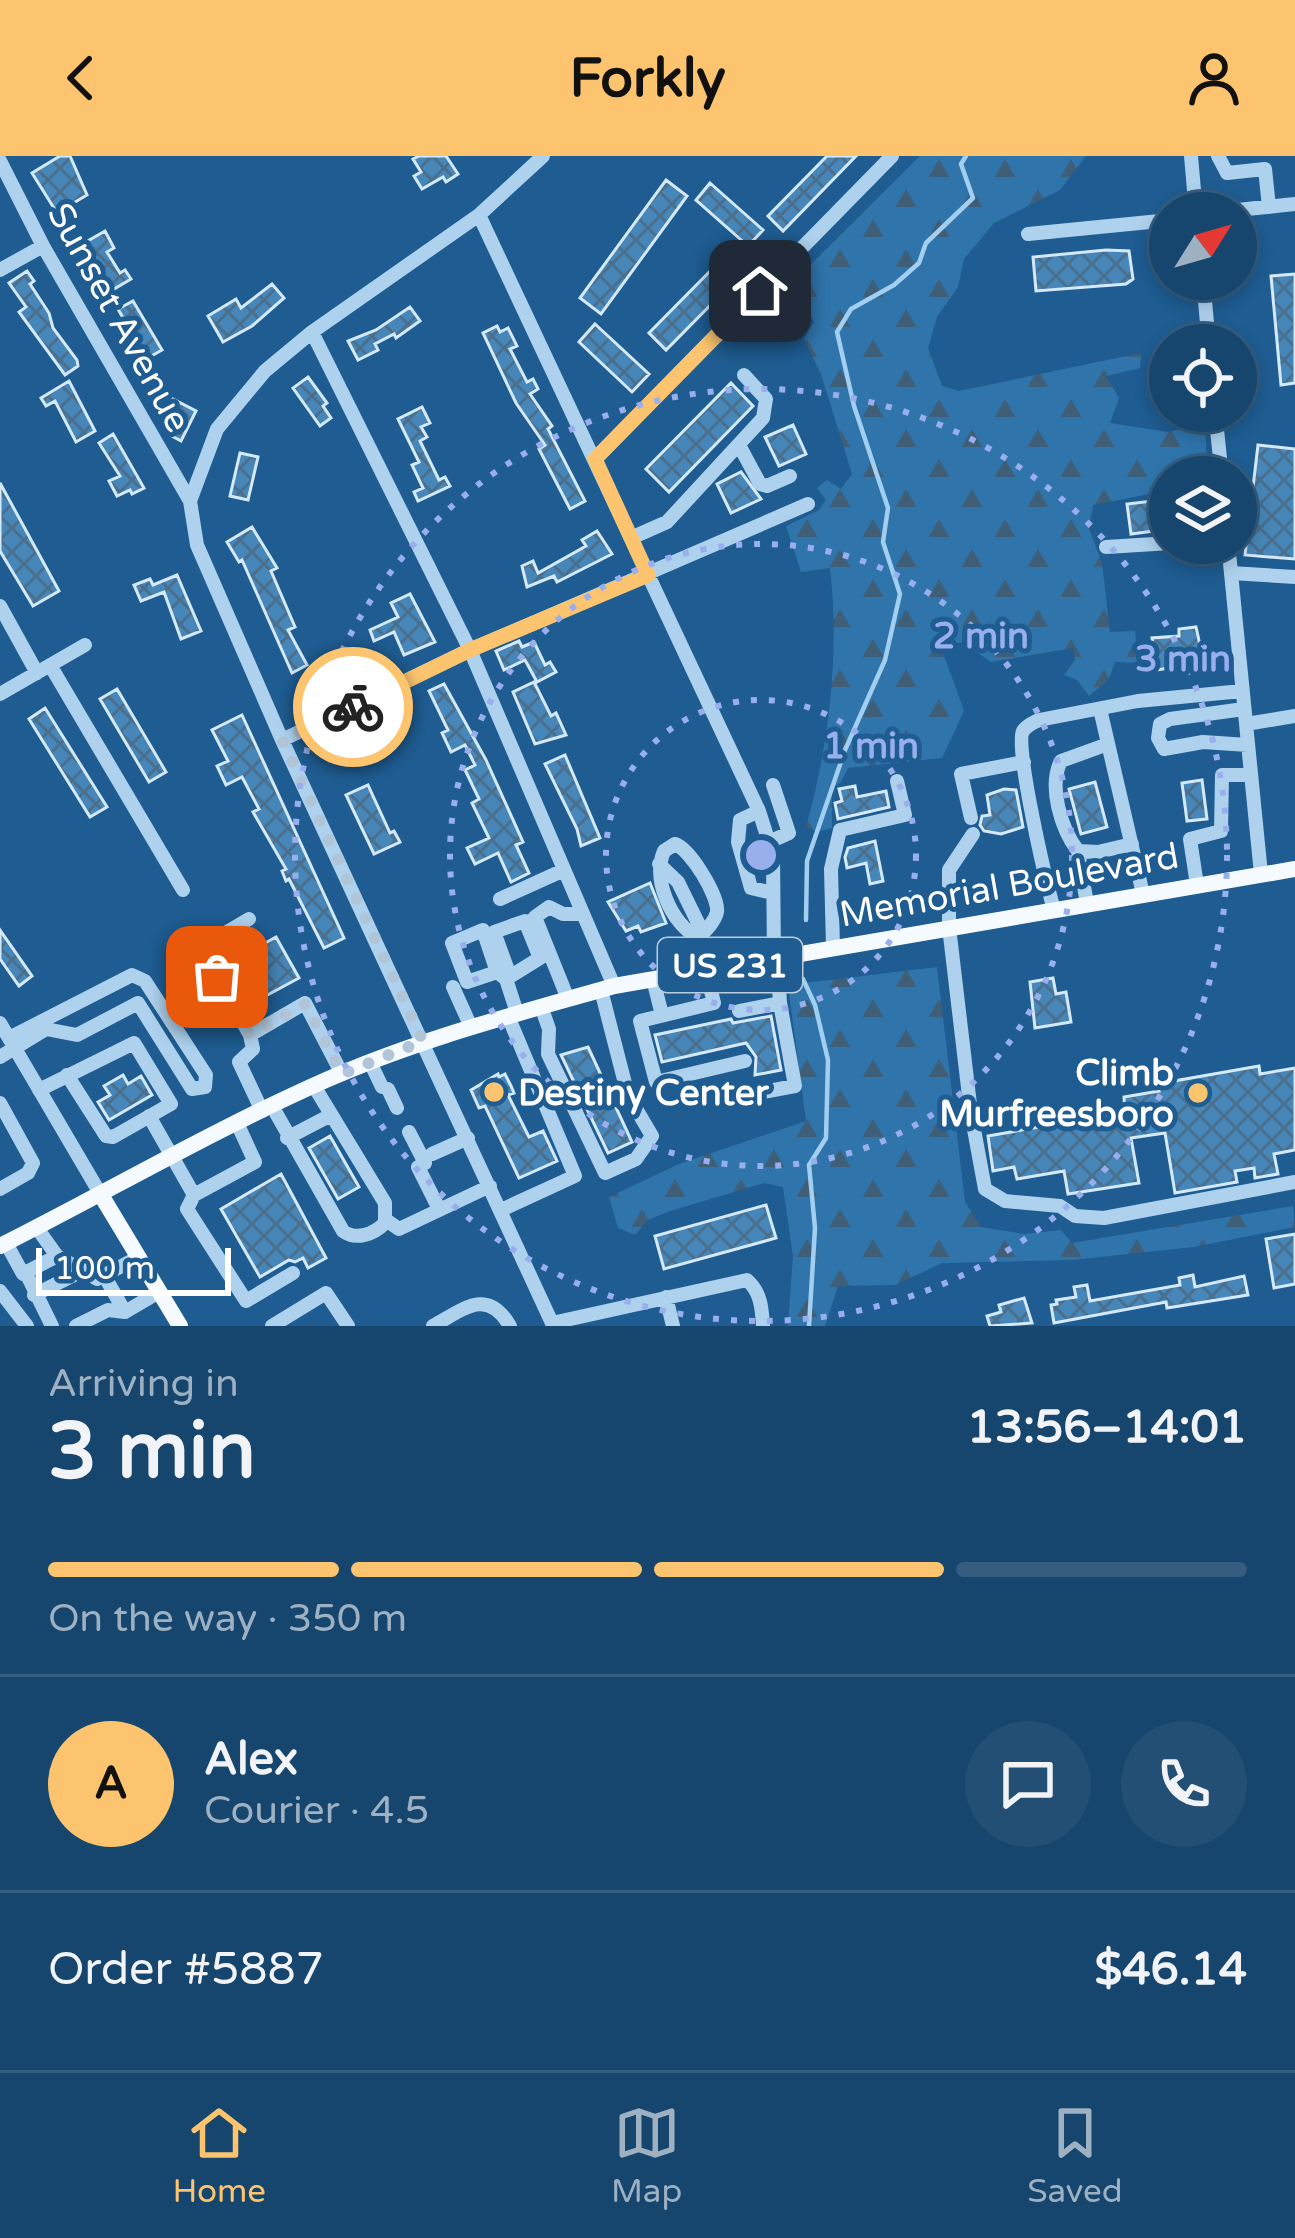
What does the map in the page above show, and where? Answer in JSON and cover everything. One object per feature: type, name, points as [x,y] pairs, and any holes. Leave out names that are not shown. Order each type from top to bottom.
[{"type":"main road","name":"Memorial Boulevard","points":[[3,1245],[314,1086],[423,1041],[513,1014],[653,979],[1295,869]]},
{"type":"main road","points":[[101,1195],[180,1326]]},
{"type":"street","points":[[190,501],[217,429],[265,371],[312,332],[479,215],[542,156]]},
{"type":"street","points":[[595,459],[892,156]]},
{"type":"street","points":[[1191,156],[1194,192]]},
{"type":"street","points":[[1219,156],[1227,173],[1265,169],[1269,207]]},
{"type":"street","name":"Sunset Avenue","points":[[0,161],[43,246],[190,501],[197,545],[282,740],[501,1210],[548,1325]]},
{"type":"street","points":[[1257,208],[1295,204]]},
{"type":"street","points":[[479,215],[759,811],[769,842],[779,1004],[795,1086],[763,1092]]},
{"type":"street","points":[[1028,234],[1149,222]]},
{"type":"street","points":[[0,270],[43,246]]},
{"type":"street","points":[[312,332],[470,650],[583,914],[607,988],[628,1095],[652,1136],[636,1160],[605,1173],[548,1054],[549,1029],[542,1006]]},
{"type":"street","points":[[631,538],[667,522],[763,418],[766,399],[744,375]]},
{"type":"street","points":[[739,445],[760,484],[790,476]]},
{"type":"street","points":[[282,740],[470,650],[808,504]]},
{"type":"street","points":[[1106,547],[1149,544]]},
{"type":"street","points":[[1230,564],[1261,874]]},
{"type":"street","points":[[1231,573],[1295,577]]},
{"type":"street","points":[[0,606],[183,890]]},
{"type":"street","points":[[0,694],[85,645]]},
{"type":"street","points":[[1054,910],[1024,762],[1021,735],[1026,726],[1138,701],[1242,691]]},
{"type":"street","points":[[1100,710],[1143,894]]},
{"type":"street","points":[[1248,746],[1202,742],[1164,748],[1158,738],[1160,724],[1170,719],[1294,719]]},
{"type":"street","points":[[1088,904],[1078,851],[1053,785],[1055,772],[1070,755],[1108,744]]},
{"type":"street","points":[[970,818],[961,774],[1024,762]]},
{"type":"street","points":[[1197,885],[1190,838],[1221,831],[1222,775],[1251,775]]},
{"type":"street","points":[[833,947],[831,869],[840,830],[904,815],[897,781]]},
{"type":"street","points":[[769,842],[789,832],[773,785]]},
{"type":"street","points":[[759,811],[740,820],[738,842],[751,888],[773,892]]},
{"type":"street","points":[[973,834],[949,870],[949,927],[985,1189],[1005,1201],[1060,1206],[1075,1216],[1104,1218],[1295,1182]]},
{"type":"street","points":[[701,935],[683,929],[659,879],[664,851],[674,844],[690,852],[717,907],[716,917],[701,935],[704,970],[714,1003],[640,1021],[656,1082],[745,1061]]},
{"type":"street","points":[[1078,851],[1132,844]]},
{"type":"street","points":[[500,899],[564,870]]},
{"type":"street","points":[[568,999],[535,917],[549,907],[563,914],[583,914]]},
{"type":"street","points":[[249,919],[200,948],[254,1040],[253,1049],[238,1062],[343,1231],[354,1236],[370,1233],[386,1220]]},
{"type":"street","points":[[0,1057],[12,1043],[131,975],[145,981],[206,1075],[205,1087],[192,1089],[182,1077],[138,1003],[76,1035],[46,1029],[12,1043]]},
{"type":"street","points":[[501,1210],[575,1176],[515,1042],[504,976]]},
{"type":"street","points":[[653,979],[662,1016]]},
{"type":"street","points":[[453,987],[471,1027]]},
{"type":"street","points":[[250,1035],[305,1004],[342,1074]]},
{"type":"street","points":[[739,1011],[779,1004]]},
{"type":"street","points":[[0,1023],[101,1195]]},
{"type":"street","points":[[39,1090],[67,1075],[134,1042],[171,1104],[106,1136],[67,1075]]},
{"type":"street","points":[[370,1062],[397,1108]]},
{"type":"street","points":[[314,1086],[385,1203],[386,1220]]},
{"type":"street","points":[[0,1103],[33,1163],[28,1173],[0,1189]]},
{"type":"street","points":[[287,1138],[331,1114]]},
{"type":"street","points":[[149,1116],[194,1196]]},
{"type":"street","points":[[237,1123],[255,1162],[194,1196],[187,1209],[246,1301],[293,1274]]},
{"type":"street","points":[[409,1132],[425,1161],[440,1209]]},
{"type":"street","points":[[425,1161],[468,1138]]},
{"type":"street","points":[[386,1220],[399,1229],[490,1186]]},
{"type":"street","points":[[37,1228],[57,1256],[97,1279],[139,1257]]},
{"type":"street","points":[[3,1245],[27,1274],[57,1256]]},
{"type":"street","points":[[34,1295],[83,1270]]},
{"type":"street","points":[[27,1274],[52,1326]]},
{"type":"street","points":[[105,1277],[125,1312]]},
{"type":"street","points":[[548,1325],[747,1280],[755,1287],[763,1326]]},
{"type":"street","points":[[0,1291],[27,1326]]},
{"type":"street","points":[[76,1326],[125,1312],[159,1292]]},
{"type":"street","points":[[272,1326],[326,1293],[347,1326]]},
{"type":"street","points":[[666,1297],[673,1326]]},
{"type":"street","points":[[433,1326],[472,1305],[487,1303],[499,1308],[510,1326]]},
{"type":"green space","points":[[920,156],[1086,156],[1060,190],[994,223],[964,259],[958,287],[937,317],[928,348],[942,386],[959,391],[1141,353],[1140,368],[1106,376],[1119,398],[1110,423],[1149,432],[1206,432],[1207,456],[1149,456],[1149,494],[1093,505],[1089,529],[1102,563],[1110,632],[1135,631],[1138,663],[1115,662],[1109,679],[1089,696],[1077,680],[1064,675],[1075,660],[1073,648],[991,662],[963,642],[941,647],[964,711],[942,758],[848,768],[832,788],[832,828],[817,832],[806,827],[830,699],[834,633],[830,568],[801,572],[786,526],[819,510],[826,500],[817,488],[827,480],[841,489],[852,474],[821,374],[804,339],[814,322],[806,305],[787,288]]},
{"type":"green space","points":[[937,967],[965,1202],[981,1227],[1024,1234],[1061,1230],[1072,1243],[1293,1206],[1295,1227],[1194,1247],[1071,1260],[942,1263],[895,1285],[838,1286],[825,1326],[788,1326],[793,1256],[783,1187],[764,1183],[670,1211],[648,1220],[635,1235],[618,1228],[609,1197],[679,1164],[806,1121],[788,985]]},
{"type":"building","points":[[60,156],[70,156],[87,195],[57,213],[32,173]]},
{"type":"building","points":[[446,156],[458,174],[422,189],[414,176],[421,172],[413,159]]},
{"type":"building","points":[[827,156],[856,156],[783,231],[768,216]]},
{"type":"building","points":[[666,180],[687,196],[601,314],[580,298]]},
{"type":"building","points":[[710,183],[763,230],[748,246],[696,200]]},
{"type":"building","points":[[105,231],[114,248],[107,252],[120,273],[125,270],[131,279],[109,292],[79,246]]},
{"type":"building","points":[[1129,251],[1133,279],[1126,284],[1036,291],[1033,257]]},
{"type":"building","points":[[726,255],[744,271],[666,350],[649,333]]},
{"type":"building","points":[[27,271],[53,328],[77,360],[78,366],[65,375],[19,312],[26,307],[9,283]]},
{"type":"building","points":[[1295,274],[1295,383],[1281,385],[1271,276]]},
{"type":"building","points":[[272,284],[284,298],[252,326],[223,342],[208,316],[236,299],[241,308]]},
{"type":"building","points":[[133,301],[162,350],[146,359],[118,309]]},
{"type":"building","points":[[410,307],[420,321],[396,338],[394,334],[375,344],[378,350],[358,360],[348,341],[376,330]]},
{"type":"building","points":[[595,324],[649,374],[632,392],[579,342]]},
{"type":"building","points":[[497,326],[500,332],[508,328],[517,346],[510,349],[527,382],[533,379],[538,389],[530,394],[552,426],[548,429],[585,501],[570,509],[539,449],[545,445],[516,403],[483,333]]},
{"type":"building","points":[[308,377],[327,403],[323,406],[331,418],[320,426],[293,388]]},
{"type":"building","points":[[69,381],[95,431],[76,442],[55,401],[46,406],[41,398]]},
{"type":"building","points":[[731,383],[753,406],[669,492],[646,469]]},
{"type":"building","points":[[171,398],[196,411],[181,441],[170,435],[174,429],[165,424],[169,416],[163,413]]},
{"type":"building","points":[[422,407],[430,423],[421,427],[427,437],[420,441],[439,480],[445,477],[450,486],[418,501],[414,492],[423,488],[412,465],[419,462],[398,419]]},
{"type":"building","points":[[793,425],[806,454],[779,466],[765,437]]},
{"type":"building","points":[[113,434],[144,488],[132,494],[130,490],[117,496],[109,481],[120,476],[99,443]]},
{"type":"building","points":[[1258,445],[1295,449],[1295,559],[1257,556]]},
{"type":"building","points":[[240,453],[258,457],[248,500],[230,496]]},
{"type":"building","points":[[741,472],[761,499],[731,513],[717,484]]},
{"type":"building","points":[[0,483],[59,591],[33,606],[0,551]]},
{"type":"building","points":[[1149,501],[1149,532],[1131,534],[1127,504]]},
{"type":"building","points":[[252,527],[277,568],[271,571],[295,627],[288,630],[307,665],[292,673],[242,560],[227,542]]},
{"type":"building","points":[[597,531],[612,554],[557,582],[554,576],[527,587],[522,566],[533,561],[538,573],[586,546],[582,540]]},
{"type":"building","points":[[177,575],[201,631],[181,639],[164,592],[141,601],[134,585],[150,579],[153,585]]},
{"type":"building","points":[[410,594],[435,642],[404,655],[394,632],[374,641],[370,630],[398,617],[391,603]]},
{"type":"building","points":[[1196,627],[1204,663],[1201,669],[1156,670],[1152,638],[1179,636],[1179,629]]},
{"type":"building","points":[[519,641],[522,647],[534,642],[545,665],[550,662],[556,672],[537,682],[525,660],[504,670],[496,651]]},
{"type":"building","points":[[534,682],[566,735],[535,744],[513,692]]},
{"type":"building","points":[[444,684],[523,842],[516,845],[529,873],[511,882],[498,853],[475,864],[467,848],[489,838],[472,803],[479,799],[465,770],[475,765],[465,745],[451,752],[442,733],[448,730],[429,691]]},
{"type":"building","points":[[117,689],[166,772],[149,782],[100,699]]},
{"type":"building","points":[[45,708],[107,807],[90,817],[29,719]]},
{"type":"building","points":[[242,715],[344,938],[324,948],[289,879],[286,881],[282,871],[286,869],[253,812],[259,809],[242,777],[226,785],[217,766],[228,761],[212,730]]},
{"type":"building","points":[[565,755],[600,838],[581,846],[545,764]]},
{"type":"building","points":[[1202,780],[1207,819],[1187,821],[1182,783]]},
{"type":"building","points":[[1095,782],[1107,827],[1081,834],[1069,789]]},
{"type":"building","points":[[368,785],[390,833],[394,831],[400,842],[374,854],[346,795]]},
{"type":"building","points":[[855,786],[857,797],[886,791],[889,807],[838,819],[839,789]]},
{"type":"building","points":[[1016,790],[1023,827],[1001,834],[984,831],[982,816],[990,815],[987,795]]},
{"type":"building","points":[[875,841],[883,881],[870,884],[866,863],[847,868],[845,857],[848,848]]},
{"type":"building","points":[[650,883],[666,923],[641,932],[638,926],[626,931],[608,902]]},
{"type":"building","points":[[0,930],[32,976],[19,986],[0,959]]},
{"type":"building","points":[[251,931],[260,946],[276,937],[299,978],[260,999],[257,994],[253,997],[225,946]]},
{"type":"building","points":[[1053,978],[1056,994],[1066,992],[1071,1022],[1035,1028],[1030,982]]},
{"type":"building","points":[[771,1016],[781,1070],[755,1075],[756,1057],[746,1043],[662,1062],[655,1035]]},
{"type":"building","points":[[588,1047],[632,1142],[608,1153],[561,1055]]},
{"type":"building","points":[[1259,1066],[1260,1074],[1295,1068],[1295,1150],[1274,1154],[1278,1174],[1255,1178],[1254,1168],[1235,1171],[1237,1182],[1175,1193],[1165,1133],[1131,1138],[1139,1183],[1068,1194],[1064,1171],[1017,1179],[1014,1167],[993,1171],[988,1136],[1125,1112],[1124,1097],[1159,1091],[1157,1084]]},
{"type":"building","points":[[505,1074],[511,1086],[514,1093],[508,1095],[529,1137],[543,1131],[557,1161],[519,1178],[485,1106],[479,1108],[471,1090]]},
{"type":"building","points":[[123,1075],[128,1084],[141,1076],[152,1095],[109,1120],[98,1102],[110,1095],[104,1086]]},
{"type":"building","points":[[330,1136],[359,1187],[338,1199],[309,1148]]},
{"type":"building","points":[[281,1174],[326,1258],[308,1268],[303,1258],[289,1260],[260,1277],[221,1209]]},
{"type":"building","points":[[766,1205],[776,1238],[664,1269],[655,1236]]},
{"type":"building","points":[[1295,1234],[1295,1284],[1274,1288],[1266,1239]]},
{"type":"building","points":[[1193,1275],[1195,1287],[1244,1276],[1248,1295],[1167,1308],[1166,1302],[1054,1323],[1051,1305],[1076,1297],[1074,1287],[1087,1285],[1090,1301],[1180,1285],[1179,1278]]},
{"type":"building","points":[[1024,1298],[1032,1323],[990,1326],[987,1316],[1001,1312],[999,1305]]},
{"type":"waterway","points":[[806,920],[807,861],[845,750],[885,660],[900,594],[883,542],[888,508],[854,406],[837,332],[851,309],[894,285],[919,263],[926,243],[973,198],[961,164],[966,156]]},
{"type":"waterway","points":[[803,979],[815,1005],[828,1060],[826,1138],[809,1165],[815,1228],[809,1326]]},
{"type":"way so far","points":[[217,977],[250,1035],[305,1004],[342,1074],[423,1041],[282,740],[353,707]]},
{"type":"place","name":"Destiny Center","points":[[494,1092]]},
{"type":"place","name":"Climb Murfreesboro","points":[[1198,1093]]},
{"type":"route","points":[[353,707],[470,650],[648,575],[595,459],[760,291]]}]
